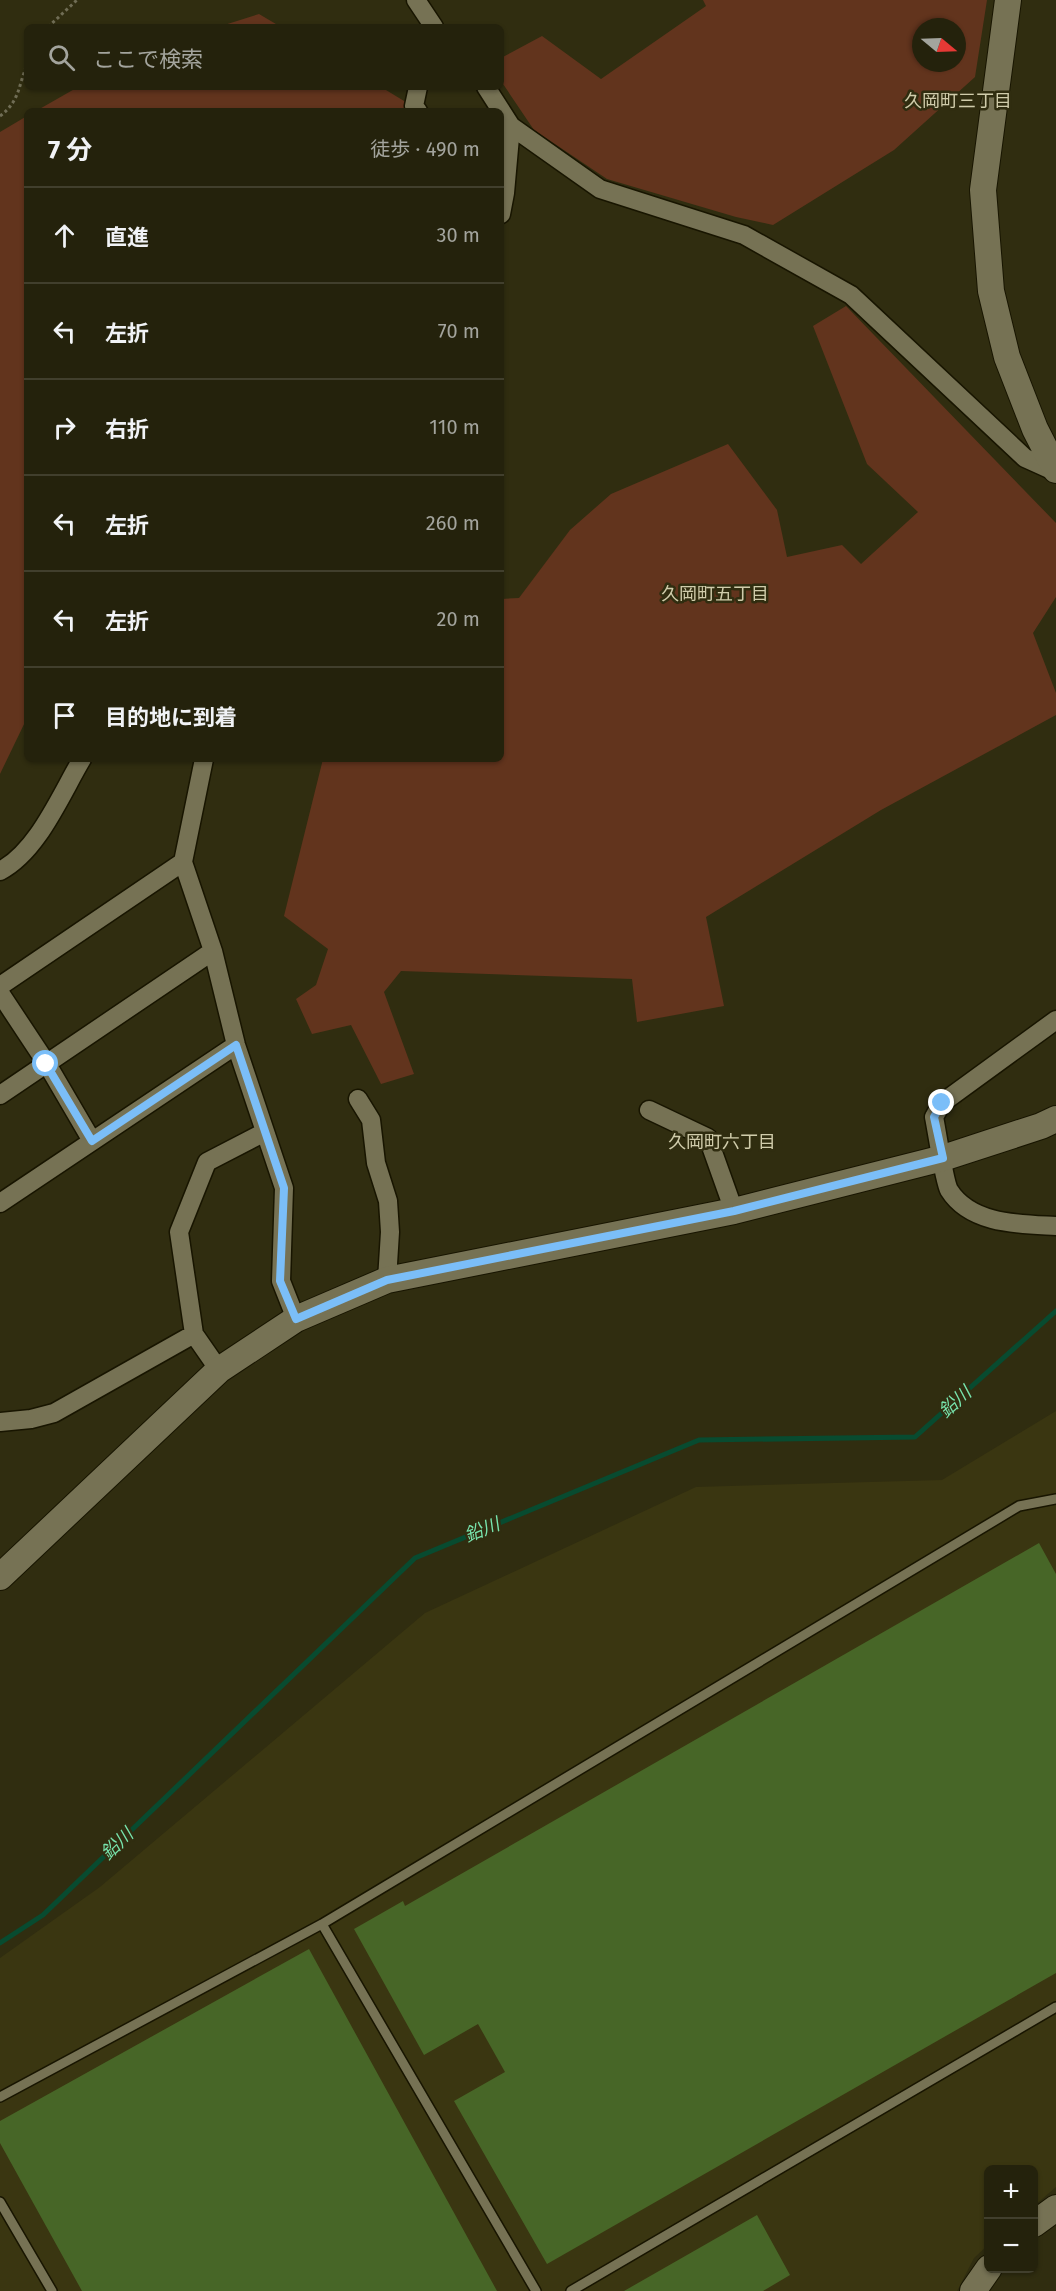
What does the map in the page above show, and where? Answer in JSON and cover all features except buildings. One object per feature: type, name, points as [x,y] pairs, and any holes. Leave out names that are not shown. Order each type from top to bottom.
[{"type":"street","points":[[416,0],[432,24]]},
{"type":"street","points":[[1008,0],[983,190],[992,291],[1007,357],[1035,429],[1056,471]]},
{"type":"street","points":[[416,108],[417,90]]},
{"type":"street","points":[[488,90],[499,108]]},
{"type":"street","points":[[504,115],[511,126],[600,189],[744,235],[851,295],[1025,459],[1056,471]]},
{"type":"street","points":[[504,198],[511,126]]},
{"type":"street","points":[[0,871],[15,863],[31,846],[80,762]]},
{"type":"street","points":[[203,762],[183,862],[213,951],[236,1045],[284,1188],[280,1281],[296,1319]]},
{"type":"street","points":[[0,986],[183,862]]},
{"type":"street","points":[[0,1095],[213,951]]},
{"type":"street","points":[[0,993],[92,1141]]},
{"type":"street","points":[[1056,1020],[942,1103],[934,1117],[949,1189],[969,1210],[1006,1224],[1056,1226]]},
{"type":"street","points":[[0,1203],[236,1045]]},
{"type":"street","points":[[358,1099],[371,1120],[376,1163],[388,1201],[390,1232],[387,1280]]},
{"type":"street","points":[[650,1110],[708,1138],[734,1211]]},
{"type":"street","points":[[0,1577],[219,1370],[296,1319],[387,1280],[734,1211],[943,1158],[1056,1119]]},
{"type":"street","points":[[219,1370],[194,1334],[179,1232],[207,1162],[265,1132]]},
{"type":"street","points":[[0,1422],[31,1419],[54,1413],[194,1334]]},
{"type":"street","points":[[1038,2221],[1056,2208]]},
{"type":"street","points":[[973,2291],[986,2273]]},
{"type":"lane","points":[[0,2097],[322,1924],[1019,1506],[1056,1499]]},
{"type":"lane","points":[[322,1924],[536,2291]]},
{"type":"lane","points":[[571,2291],[1056,2007]]},
{"type":"lane","points":[[0,2202],[52,2291]]},
{"type":"path","points":[[51,24],[77,0]]},
{"type":"path","points":[[0,116],[12,106],[24,76]]},
{"type":"shaded area","points":[[703,0],[987,0],[975,77],[894,150],[773,225],[736,217],[607,179],[534,130],[504,85],[504,56],[542,36],[601,79],[706,6]]},
{"type":"shaded area","points":[[259,14],[276,24],[227,24]]},
{"type":"shaded area","points":[[73,90],[386,90],[409,104],[404,108],[41,108]]},
{"type":"shaded area","points":[[24,118],[24,724],[0,774],[0,132]]},
{"type":"shaded area","points":[[846,306],[1056,523],[1056,597],[1033,633],[1056,693],[1056,715],[881,810],[706,917],[724,1006],[637,1022],[632,979],[401,971],[384,992],[414,1074],[381,1084],[351,1025],[312,1034],[296,999],[316,985],[328,949],[284,916],[322,762],[504,762],[504,599],[519,598],[570,530],[611,494],[728,444],[777,510],[787,557],[842,545],[861,564],[918,512],[867,464],[813,326]]},
{"type":"shaded area","points":[[1056,1411],[1056,2187],[1038,2203],[1038,2165],[984,2165],[984,2249],[974,2258],[957,2291],[0,2291],[0,1958],[100,1887],[425,1613],[696,1487],[942,1480]]},
{"type":"waterway","name":"鉛川","points":[[0,1943],[43,1915],[415,1558],[699,1440],[915,1437],[1056,1311]]},
{"type":"district","name":"久岡町三丁目","points":[[958,101]]},
{"type":"district","name":"久岡町五丁目","points":[[715,594]]},
{"type":"district","name":"久岡町六丁目","points":[[722,1142]]},
{"type":"route","points":[[46,1064],[92,1141],[236,1045],[284,1188],[280,1281],[296,1319],[352,1293],[387,1280],[734,1211],[943,1158],[934,1117],[942,1103]]}]
